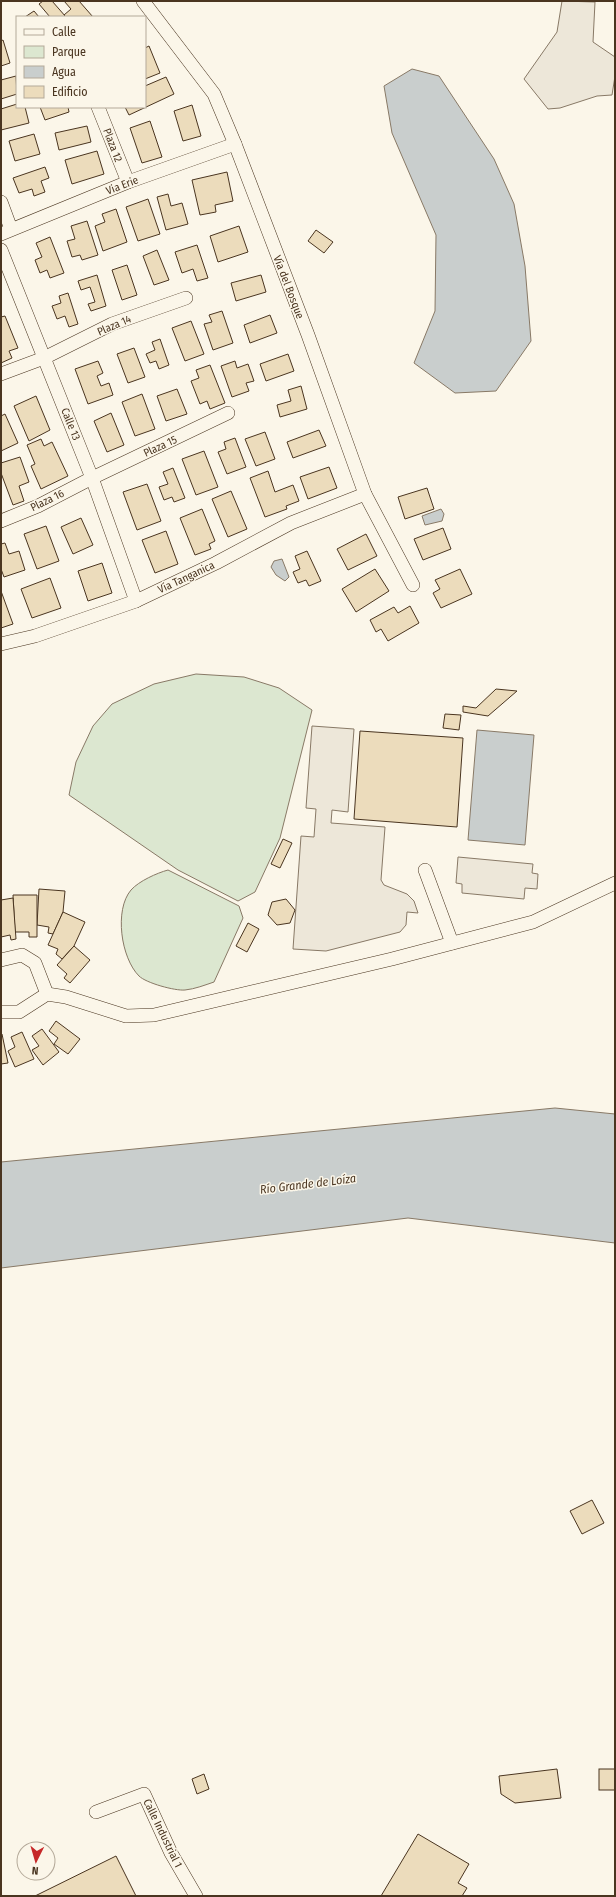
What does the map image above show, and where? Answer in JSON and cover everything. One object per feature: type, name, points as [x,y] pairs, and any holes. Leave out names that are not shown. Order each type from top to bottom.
[{"type":"street","name":"Vía del Bosque","points":[[143,1],[214,94],[235,144],[308,335],[365,494],[413,585]]},
{"type":"street","name":"Plaza 12","points":[[98,108],[128,182]]},
{"type":"street","name":"Via Erie","points":[[6,231],[128,182],[235,144]]},
{"type":"street","points":[[1,202],[6,231]]},
{"type":"street","name":"Calle 13","points":[[1,250],[92,478],[136,601]]},
{"type":"street","name":"Plaza 14","points":[[1,374],[44,358],[112,324],[186,298]]},
{"type":"street","name":"Plaza 15","points":[[92,478],[228,413]]},
{"type":"street","name":"Plaza 16","points":[[1,521],[38,506],[92,478]]},
{"type":"street","name":"Vía Tanganica","points":[[1,644],[35,636],[136,601],[216,564],[291,523],[365,494]]},
{"type":"street","points":[[425,870],[452,943]]},
{"type":"street","points":[[1,1012],[19,1012],[46,994],[66,997],[126,1016],[154,1015],[533,922],[615,883]]},
{"type":"street","points":[[1,960],[22,955],[35,963],[46,994]]},
{"type":"street","name":"Calle Industrial 1","points":[[96,1812],[144,1794],[171,1853],[196,1896]]},
{"type":"green space","points":[[196,674],[244,677],[279,688],[312,710],[280,838],[255,892],[238,901],[178,870],[69,795],[76,762],[93,726],[112,704],[154,684]]},
{"type":"green space","points":[[168,870],[239,906],[243,918],[214,982],[200,987],[180,990],[161,986],[143,979],[133,968],[124,946],[121,921],[126,899],[131,890],[148,878]]},
{"type":"shaded area","points":[[562,1],[595,2],[593,42],[615,57],[615,76],[612,95],[597,96],[560,108],[548,109],[524,79],[557,32]]},
{"type":"shaded area","points":[[312,726],[354,729],[348,812],[332,810],[331,823],[385,827],[381,880],[384,885],[407,894],[414,901],[418,913],[407,912],[406,925],[400,932],[326,951],[293,949],[301,836],[314,837],[316,809],[306,808]]},
{"type":"shaded area","points":[[458,857],[533,864],[532,873],[538,874],[537,889],[525,888],[524,899],[462,893],[462,884],[456,883]]},
{"type":"water","points":[[412,69],[439,76],[494,159],[514,204],[525,266],[531,341],[496,391],[455,393],[414,363],[435,311],[436,235],[392,133],[384,86]]},
{"type":"water","points":[[441,509],[444,514],[442,521],[425,525],[422,516]]},
{"type":"water","points":[[282,559],[289,577],[285,581],[276,575],[271,567],[274,561]]},
{"type":"water","points":[[477,730],[534,735],[525,845],[468,840]]},
{"type":"water","name":"Río Grande de Loíza","points":[[555,1108],[615,1114],[615,1243],[408,1218],[1,1268],[1,1162]]},
{"type":"building","points":[[43,1],[52,1],[65,16],[49,16],[39,4]]},
{"type":"building","points":[[64,1],[79,1],[92,16],[64,15],[71,9]]},
{"type":"building","points":[[34,11],[38,16],[26,16]]},
{"type":"building","points":[[3,40],[10,63],[1,66],[1,41]]},
{"type":"building","points":[[149,46],[160,73],[146,79],[146,48]]},
{"type":"building","points":[[16,76],[16,94],[1,99],[1,80]]},
{"type":"building","points":[[166,77],[174,94],[146,107],[146,86]]},
{"type":"building","points":[[16,104],[16,108],[25,108],[29,123],[1,130],[1,109]]},
{"type":"building","points":[[192,105],[201,136],[183,141],[174,111]]},
{"type":"building","points":[[40,108],[68,108],[69,112],[45,120]]},
{"type":"building","points":[[126,108],[144,108],[129,115]]},
{"type":"building","points":[[150,121],[162,157],[142,163],[130,128]]},
{"type":"building","points":[[87,126],[91,142],[59,150],[55,133]]},
{"type":"building","points":[[34,134],[40,154],[15,161],[9,141]]},
{"type":"building","points":[[97,151],[104,174],[72,184],[65,160]]},
{"type":"building","points":[[45,167],[49,178],[41,181],[45,192],[34,196],[32,189],[19,193],[13,178]]},
{"type":"building","points":[[227,172],[233,201],[215,205],[216,212],[200,215],[192,180]]},
{"type":"building","points":[[168,194],[171,206],[182,203],[188,224],[166,230],[157,197]]},
{"type":"building","points":[[148,199],[160,234],[138,241],[126,207]]},
{"type":"building","points":[[116,209],[127,242],[103,251],[95,226],[105,222],[102,214]]},
{"type":"building","points":[[87,221],[98,255],[82,260],[80,255],[72,257],[67,241],[75,239],[71,226]]},
{"type":"building","points":[[239,226],[248,252],[218,262],[210,236]]},
{"type":"building","points":[[316,230],[333,242],[324,253],[308,241]]},
{"type":"building","points":[[50,237],[64,273],[50,278],[47,270],[40,273],[35,260],[42,257],[36,243]]},
{"type":"building","points":[[197,245],[208,278],[197,281],[193,269],[182,273],[175,252]]},
{"type":"building","points":[[157,250],[169,280],[154,285],[143,256]]},
{"type":"building","points":[[127,265],[137,295],[122,300],[112,270]]},
{"type":"building","points":[[97,275],[106,306],[91,311],[88,304],[95,302],[90,287],[81,290],[78,281]]},
{"type":"building","points":[[261,275],[266,292],[236,301],[231,283]]},
{"type":"building","points":[[68,293],[78,324],[69,327],[65,316],[57,319],[52,306],[61,303],[59,296]]},
{"type":"building","points":[[222,311],[233,343],[213,350],[204,324],[212,322],[209,315]]},
{"type":"building","points":[[270,315],[277,333],[250,343],[244,325]]},
{"type":"building","points":[[5,316],[18,348],[9,351],[12,358],[1,363],[1,317]]},
{"type":"building","points":[[191,321],[204,354],[185,361],[172,328]]},
{"type":"building","points":[[160,339],[169,365],[159,369],[156,361],[150,363],[146,354],[155,350],[152,342]]},
{"type":"building","points":[[134,348],[145,377],[128,383],[117,354]]},
{"type":"building","points":[[288,354],[294,371],[266,381],[260,364]]},
{"type":"building","points":[[98,361],[103,373],[97,376],[101,386],[109,383],[113,395],[88,404],[75,369]]},
{"type":"building","points":[[235,361],[237,368],[248,364],[254,381],[246,383],[249,391],[232,397],[221,366]]},
{"type":"building","points":[[210,365],[225,403],[210,409],[207,401],[200,404],[191,381],[199,378],[196,370]]},
{"type":"building","points":[[301,386],[307,409],[280,417],[277,405],[291,401],[288,390]]},
{"type":"building","points":[[177,389],[187,414],[166,421],[157,396]]},
{"type":"building","points":[[142,394],[155,429],[135,436],[122,402]]},
{"type":"building","points":[[36,396],[50,430],[29,441],[14,406]]},
{"type":"building","points":[[111,413],[124,445],[107,452],[94,421]]},
{"type":"building","points":[[5,414],[18,443],[1,451],[1,416]]},
{"type":"building","points":[[319,430],[326,446],[293,458],[287,442]]},
{"type":"building","points":[[265,432],[275,459],[256,466],[245,439]]},
{"type":"building","points":[[235,438],[246,467],[227,474],[218,452],[226,449],[224,442]]},
{"type":"building","points":[[41,439],[44,446],[52,442],[68,476],[41,489],[31,466],[35,464],[27,445]]},
{"type":"building","points":[[204,451],[218,487],[196,495],[182,459]]},
{"type":"building","points":[[20,457],[29,482],[19,486],[24,501],[13,505],[1,473],[1,463]]},
{"type":"building","points":[[329,467],[337,488],[308,499],[300,477]]},
{"type":"building","points":[[173,468],[185,498],[174,502],[172,497],[164,500],[159,487],[168,484],[163,472]]},
{"type":"building","points":[[268,471],[275,492],[293,485],[299,501],[286,506],[287,509],[265,517],[250,478]]},
{"type":"building","points":[[147,484],[161,521],[137,530],[123,492]]},
{"type":"building","points":[[427,488],[434,509],[405,519],[398,497]]},
{"type":"building","points":[[231,491],[247,529],[228,537],[212,499]]},
{"type":"building","points":[[202,509],[215,541],[209,544],[211,549],[195,555],[180,518]]},
{"type":"building","points":[[81,518],[93,545],[73,554],[61,527]]},
{"type":"building","points":[[46,526],[59,561],[37,569],[24,534]]},
{"type":"building","points":[[443,528],[451,549],[423,560],[414,539]]},
{"type":"building","points":[[166,531],[178,564],[155,573],[142,540]]},
{"type":"building","points":[[366,534],[377,556],[348,570],[337,549]]},
{"type":"building","points":[[5,543],[9,554],[19,551],[25,570],[4,577],[1,569],[1,544]]},
{"type":"building","points":[[307,551],[321,581],[309,586],[306,580],[298,583],[293,572],[300,569],[295,556]]},
{"type":"building","points":[[102,563],[112,593],[88,601],[78,571]]},
{"type":"building","points":[[375,569],[389,591],[356,612],[342,589]]},
{"type":"building","points":[[460,569],[472,594],[441,608],[433,593],[440,589],[435,580]]},
{"type":"building","points":[[50,578],[61,608],[32,618],[21,589]]},
{"type":"building","points":[[1,591],[13,624],[1,628]]},
{"type":"building","points":[[410,606],[419,623],[388,641],[381,629],[376,632],[370,620],[394,607],[398,613]]},
{"type":"building","points":[[496,689],[517,691],[488,716],[463,712],[463,706],[476,708]]},
{"type":"building","points":[[445,714],[461,715],[459,730],[443,728]]},
{"type":"building","points":[[360,731],[463,738],[457,827],[354,819]]},
{"type":"building","points":[[283,839],[292,843],[280,868],[271,864]]},
{"type":"building","points":[[39,889],[65,891],[63,912],[53,934],[48,933],[49,927],[37,925]]},
{"type":"building","points":[[13,895],[37,895],[37,937],[29,937],[29,932],[15,932]]},
{"type":"building","points":[[13,898],[16,939],[11,940],[10,935],[1,937],[1,900]]},
{"type":"building","points":[[286,899],[295,910],[290,923],[277,925],[268,915],[272,902]]},
{"type":"building","points":[[63,912],[85,922],[74,946],[62,959],[56,954],[58,949],[48,945]]},
{"type":"building","points":[[248,923],[259,929],[247,952],[236,946]]},
{"type":"building","points":[[74,946],[90,960],[70,983],[64,978],[67,974],[57,965]]},
{"type":"building","points":[[56,1021],[80,1039],[68,1054],[54,1044],[58,1038],[49,1031]]},
{"type":"building","points":[[42,1029],[59,1052],[43,1065],[32,1050],[39,1046],[32,1036]]},
{"type":"building","points":[[22,1032],[34,1059],[15,1067],[8,1051],[15,1047],[11,1037]]},
{"type":"building","points":[[2,1034],[8,1063],[1,1064],[1,1035]]},
{"type":"building","points":[[592,1500],[604,1523],[582,1534],[570,1511]]},
{"type":"building","points":[[557,1769],[561,1798],[515,1803],[501,1794],[499,1776]]},
{"type":"building","points":[[599,1769],[615,1769],[615,1790],[599,1790]]},
{"type":"building","points":[[204,1774],[209,1789],[197,1794],[192,1779]]},
{"type":"building","points":[[418,1834],[469,1864],[458,1883],[467,1888],[462,1896],[381,1896]]},
{"type":"building","points":[[116,1856],[136,1896],[35,1896]]}]
